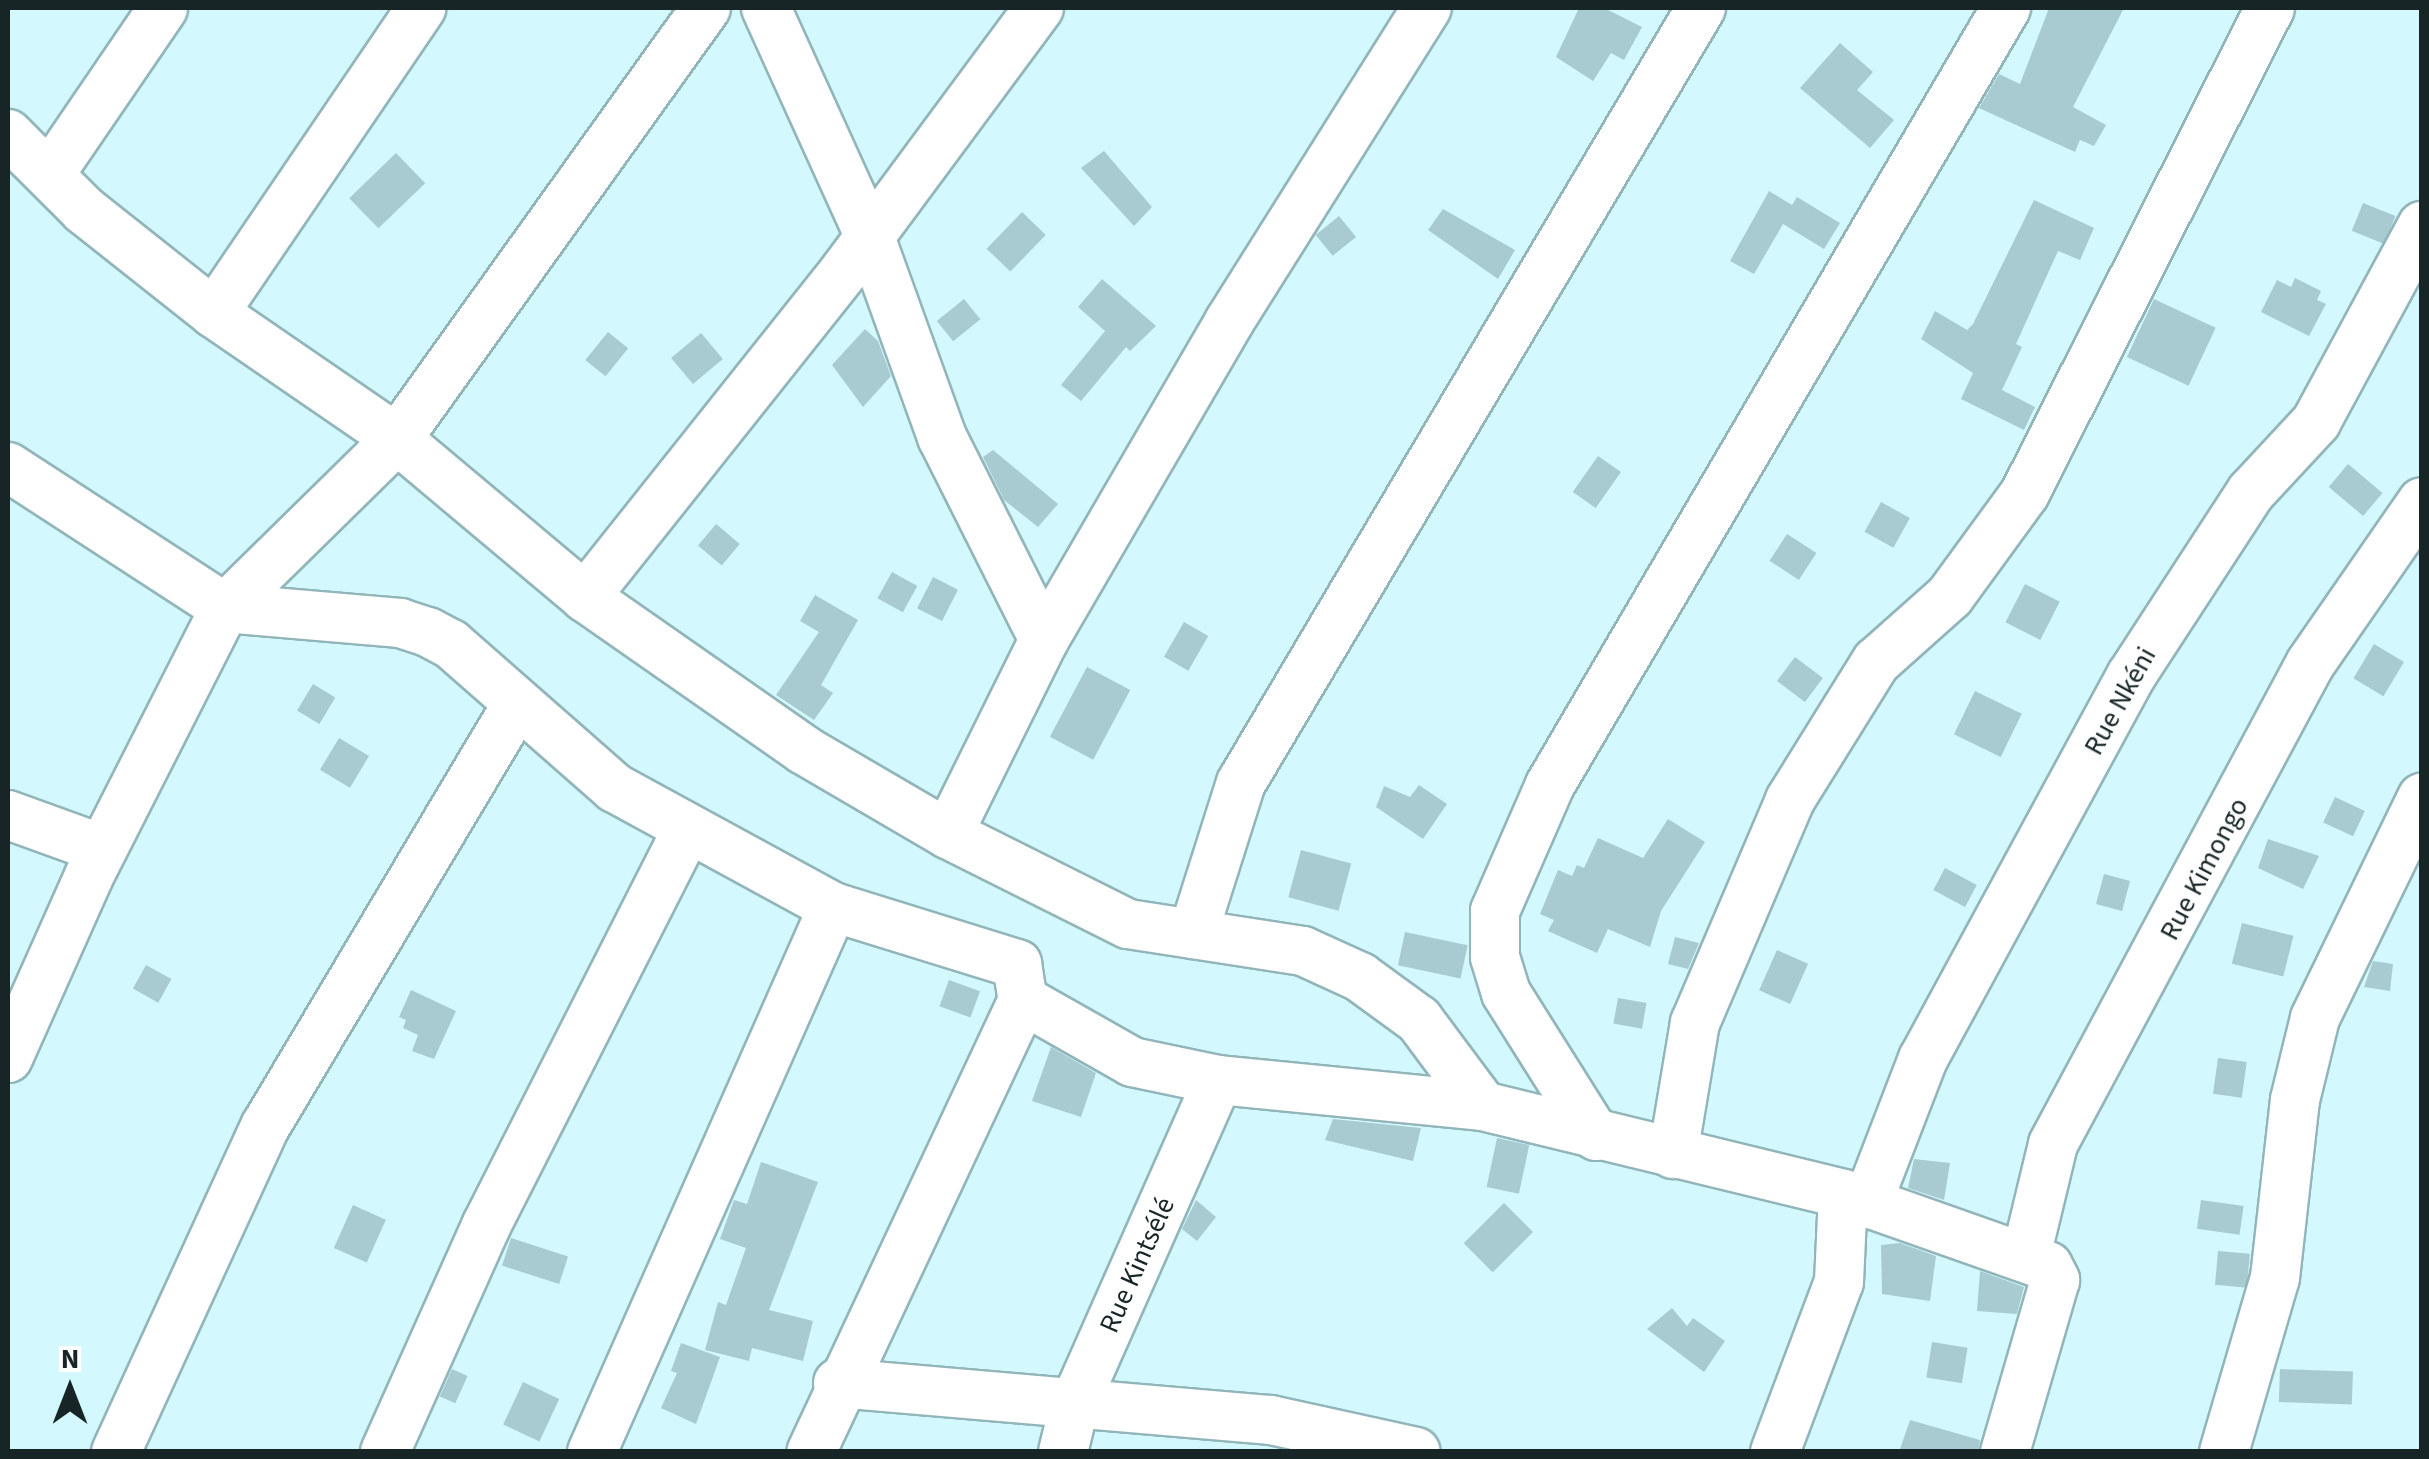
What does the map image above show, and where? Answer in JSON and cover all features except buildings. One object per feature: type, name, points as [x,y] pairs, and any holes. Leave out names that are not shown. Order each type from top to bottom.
[{"type":"street","points":[[52,172],[163,8]]},
{"type":"street","points":[[214,313],[420,8]]},
{"type":"street","points":[[8,1058],[102,849],[225,608],[398,439],[706,8]]},
{"type":"street","points":[[766,8],[870,237],[942,437],[1044,640]]},
{"type":"street","points":[[585,597],[870,237],[1039,8]]},
{"type":"street","points":[[948,834],[1044,640],[1229,322],[1426,8]]},
{"type":"street","points":[[1194,934],[1240,782],[1701,8]]},
{"type":"street","points":[[1596,1136],[1506,994],[1495,957],[1495,912],[1550,785],[2006,8]]},
{"type":"street","points":[[1673,1154],[1695,1023],[1790,800],[1876,662],[1950,596],[2025,493],[2270,8]]},
{"type":"street","points":[[8,134],[52,172],[84,210],[214,313],[398,439],[585,597],[804,750],[948,834],[1128,924],[1303,951],[1360,977],[1419,1020],[1482,1106]]},
{"type":"street","name":"Rue Nkéni","points":[[1775,1452],[1839,1282],[1855,1199],[1923,1059],[2131,676],[2251,492],[2316,422],[2422,226]]},
{"type":"street","points":[[8,467],[225,608],[400,623],[428,632],[451,644],[614,788],[833,907],[1006,955],[1022,973],[1024,1000],[838,1383],[810,1452]]},
{"type":"street","name":"Rue Kimongo","points":[[2005,1452],[2055,1280],[2037,1261],[2053,1144],[2310,664],[2422,502]]},
{"type":"street","points":[[116,1452],[265,1127],[516,705]]},
{"type":"street","points":[[2224,1452],[2275,1278],[2295,1100],[2315,1018],[2422,798]]},
{"type":"street","points":[[8,815],[102,849]]},
{"type":"street","points":[[385,1452],[486,1226],[688,828]]},
{"type":"street","points":[[592,1452],[833,907]]},
{"type":"street","points":[[1024,1000],[1132,1062],[1218,1080],[1482,1106],[1855,1199],[2037,1261]]},
{"type":"street","name":"Rue Kintsélé","points":[[1063,1452],[1076,1403],[1218,1080]]},
{"type":"street","points":[[838,1383],[1272,1420],[1361,1446],[1416,1452]]}]
